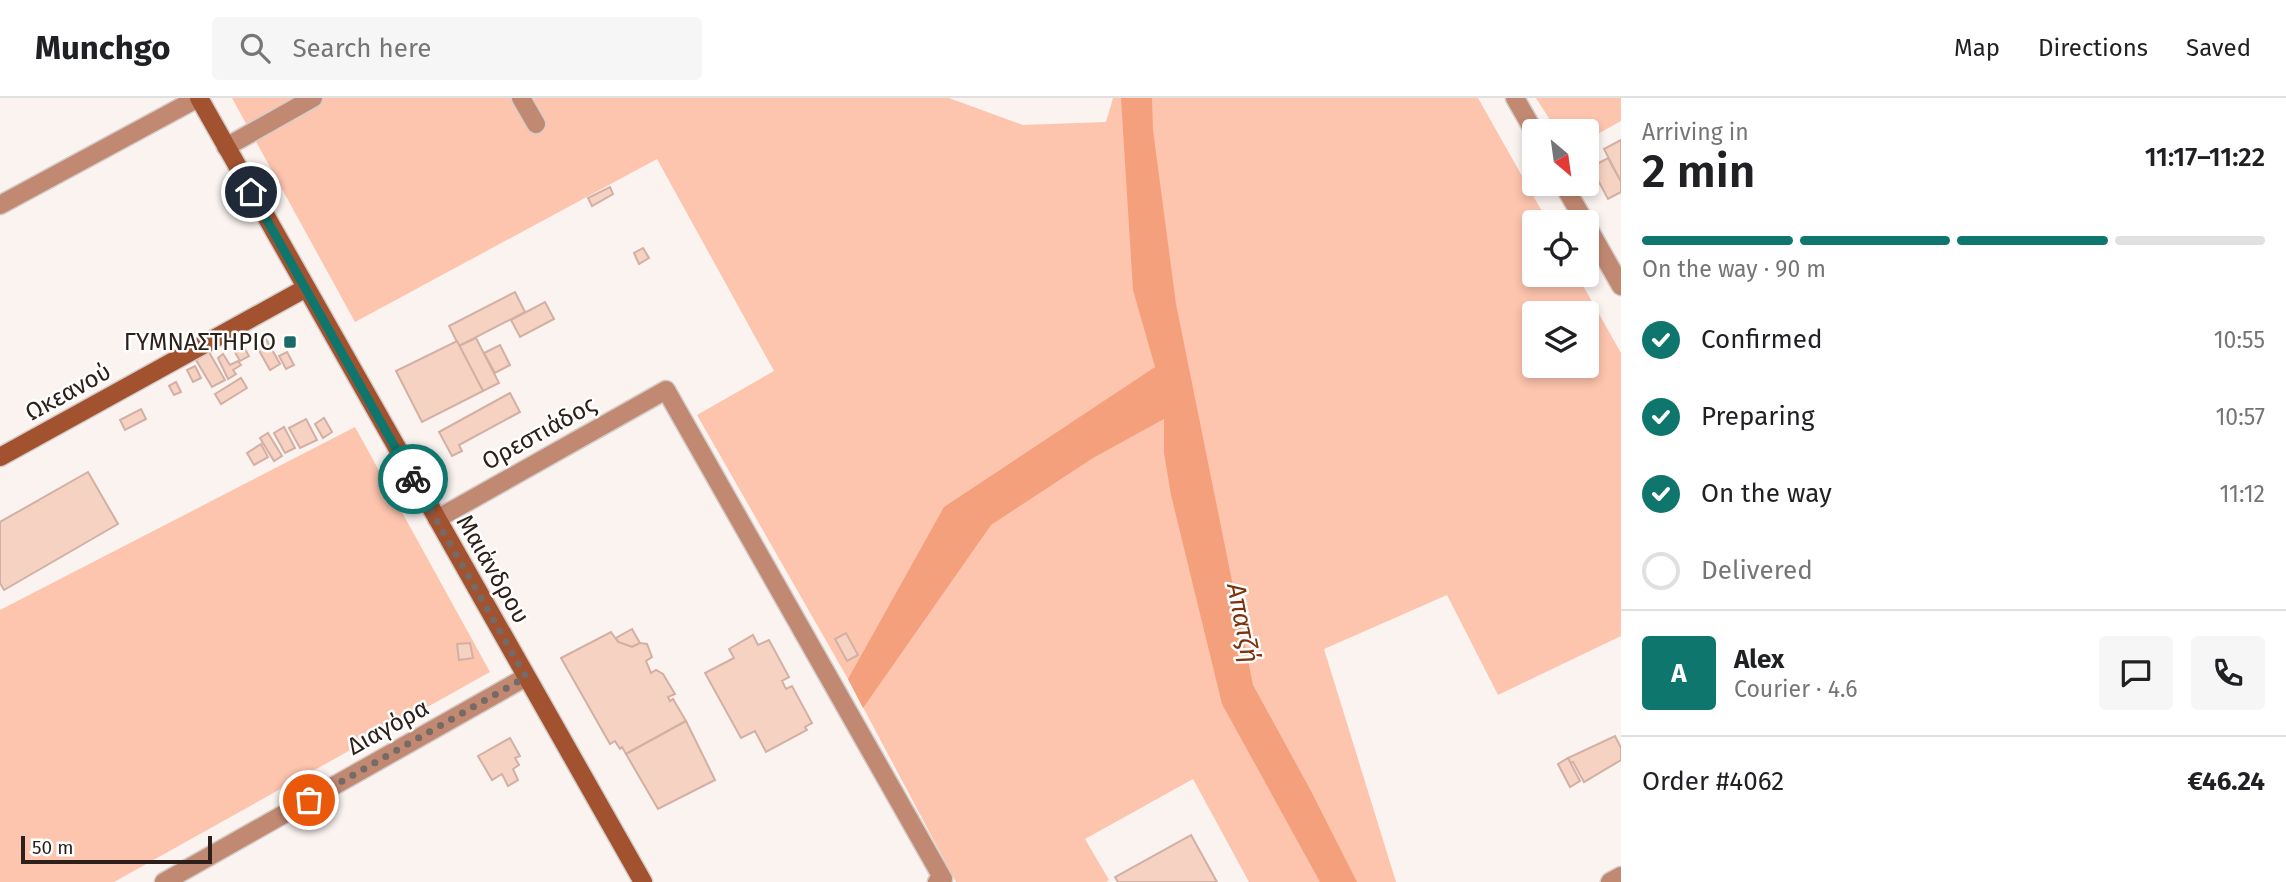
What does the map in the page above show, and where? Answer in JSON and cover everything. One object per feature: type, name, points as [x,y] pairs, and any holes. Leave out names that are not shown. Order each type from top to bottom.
[{"type":"main road","name":"Μαιάνδρου","points":[[198,98],[643,882]]},
{"type":"main road","name":"Ωκεανού","points":[[0,457],[306,289]]},
{"type":"street","points":[[0,205],[198,98]]},
{"type":"street","points":[[226,147],[313,98]]},
{"type":"street","points":[[521,98],[536,124]]},
{"type":"street","points":[[1515,98],[1527,119]]},
{"type":"street","points":[[1599,247],[1621,286]]},
{"type":"street","name":"Ορεστιάδος","points":[[436,519],[666,390],[940,880]]},
{"type":"street","name":"Διαγόρα","points":[[164,882],[526,677]]},
{"type":"street","points":[[1610,882],[1621,876]]},
{"type":"shaded area","points":[[232,98],[949,98],[1023,125],[1106,122],[1113,98],[1478,98],[1522,176],[1522,196],[1533,196],[1541,210],[1522,210],[1522,287],[1584,287],[1592,301],[1522,301],[1522,378],[1599,378],[1599,314],[1621,353],[1621,636],[1498,695],[1447,595],[1324,649],[1396,882],[1249,882],[1193,779],[1085,839],[1109,880],[1106,882],[956,882],[848,679],[697,415],[774,371],[657,159],[355,322]]},
{"type":"shaded area","points":[[1121,98],[1152,98],[1153,130],[1176,304],[1253,685],[1357,882],[1320,882],[1222,704],[1171,495],[1164,453],[1164,419],[1093,458],[991,525],[863,708],[848,679],[944,507],[1155,367],[1133,290]]},
{"type":"shaded area","points":[[1536,98],[1621,98],[1621,121],[1600,133],[1600,119],[1549,119]]},
{"type":"shaded area","points":[[355,427],[490,672],[114,882],[0,882],[0,610]]},
{"type":"building","points":[[1621,140],[1621,182],[1604,149]]},
{"type":"building","points":[[1608,158],[1621,182],[1621,192],[1608,199],[1600,184],[1600,162]]},
{"type":"building","points":[[610,187],[613,194],[592,206],[588,198]]},
{"type":"building","points":[[643,248],[649,258],[639,264],[634,253]]},
{"type":"building","points":[[515,292],[525,312],[459,346],[449,326]]},
{"type":"building","points":[[545,302],[554,319],[520,337],[511,320]]},
{"type":"building","points":[[476,338],[499,383],[483,391],[459,346]]},
{"type":"building","points":[[266,339],[280,364],[270,370],[256,345]]},
{"type":"building","points":[[457,341],[483,391],[422,422],[396,371]]},
{"type":"building","points":[[242,344],[249,356],[240,361],[233,349]]},
{"type":"building","points":[[500,345],[510,365],[495,373],[484,353]]},
{"type":"building","points":[[209,352],[225,380],[212,387],[196,360]]},
{"type":"building","points":[[287,352],[294,365],[286,369],[279,356]]},
{"type":"building","points":[[223,354],[230,365],[238,361],[241,365],[233,370],[236,374],[228,379],[218,358]]},
{"type":"building","points":[[195,366],[201,378],[193,382],[187,370]]},
{"type":"building","points":[[241,378],[247,388],[221,404],[215,394]]},
{"type":"building","points":[[176,382],[181,392],[174,395],[169,386]]},
{"type":"building","points":[[510,393],[520,412],[459,445],[462,451],[452,456],[439,432]]},
{"type":"building","points":[[141,409],[146,419],[125,430],[120,420]]},
{"type":"building","points":[[324,418],[332,432],[323,438],[315,424]]},
{"type":"building","points":[[306,419],[317,440],[300,448],[289,428]]},
{"type":"building","points":[[284,427],[295,448],[285,453],[274,433]]},
{"type":"building","points":[[268,433],[282,456],[274,461],[260,438]]},
{"type":"building","points":[[261,444],[268,457],[254,465],[247,453]]},
{"type":"building","points":[[88,472],[118,524],[4,590],[0,583],[0,522]]},
{"type":"building","points":[[632,629],[640,643],[632,647],[618,642],[616,638]]},
{"type":"building","points":[[611,632],[618,642],[632,647],[640,643],[647,644],[652,657],[646,661],[651,673],[656,670],[663,674],[675,694],[668,697],[670,701],[673,699],[686,721],[626,754],[615,741],[610,744],[561,658]]},
{"type":"building","points":[[846,633],[858,655],[847,661],[835,639]]},
{"type":"building","points":[[753,635],[758,645],[769,640],[789,677],[782,681],[786,689],[792,686],[812,723],[805,727],[807,730],[766,752],[755,731],[741,738],[705,673],[734,658],[729,649]]},
{"type":"building","points":[[470,643],[473,658],[459,660],[457,644]]},
{"type":"building","points":[[686,721],[715,780],[658,809],[626,754]]},
{"type":"building","points":[[1615,736],[1621,748],[1621,760],[1584,782],[1568,758]]},
{"type":"building","points":[[510,738],[520,756],[515,758],[519,765],[513,769],[518,780],[508,786],[502,774],[492,780],[478,756]]},
{"type":"building","points":[[1568,758],[1580,781],[1570,787],[1558,764]]},
{"type":"building","points":[[1191,835],[1217,882],[1118,882],[1115,877]]},
{"type":"way so far","points":[[309,800],[526,677],[413,479]]},
{"type":"place","name":"ΓΥΜΝΑΣΤΗΡΙΟ","points":[[290,342]]},
{"type":"route","points":[[251,192],[413,479]]},
{"type":"water label","name":"Απατζή","points":[[1243,623]]}]
